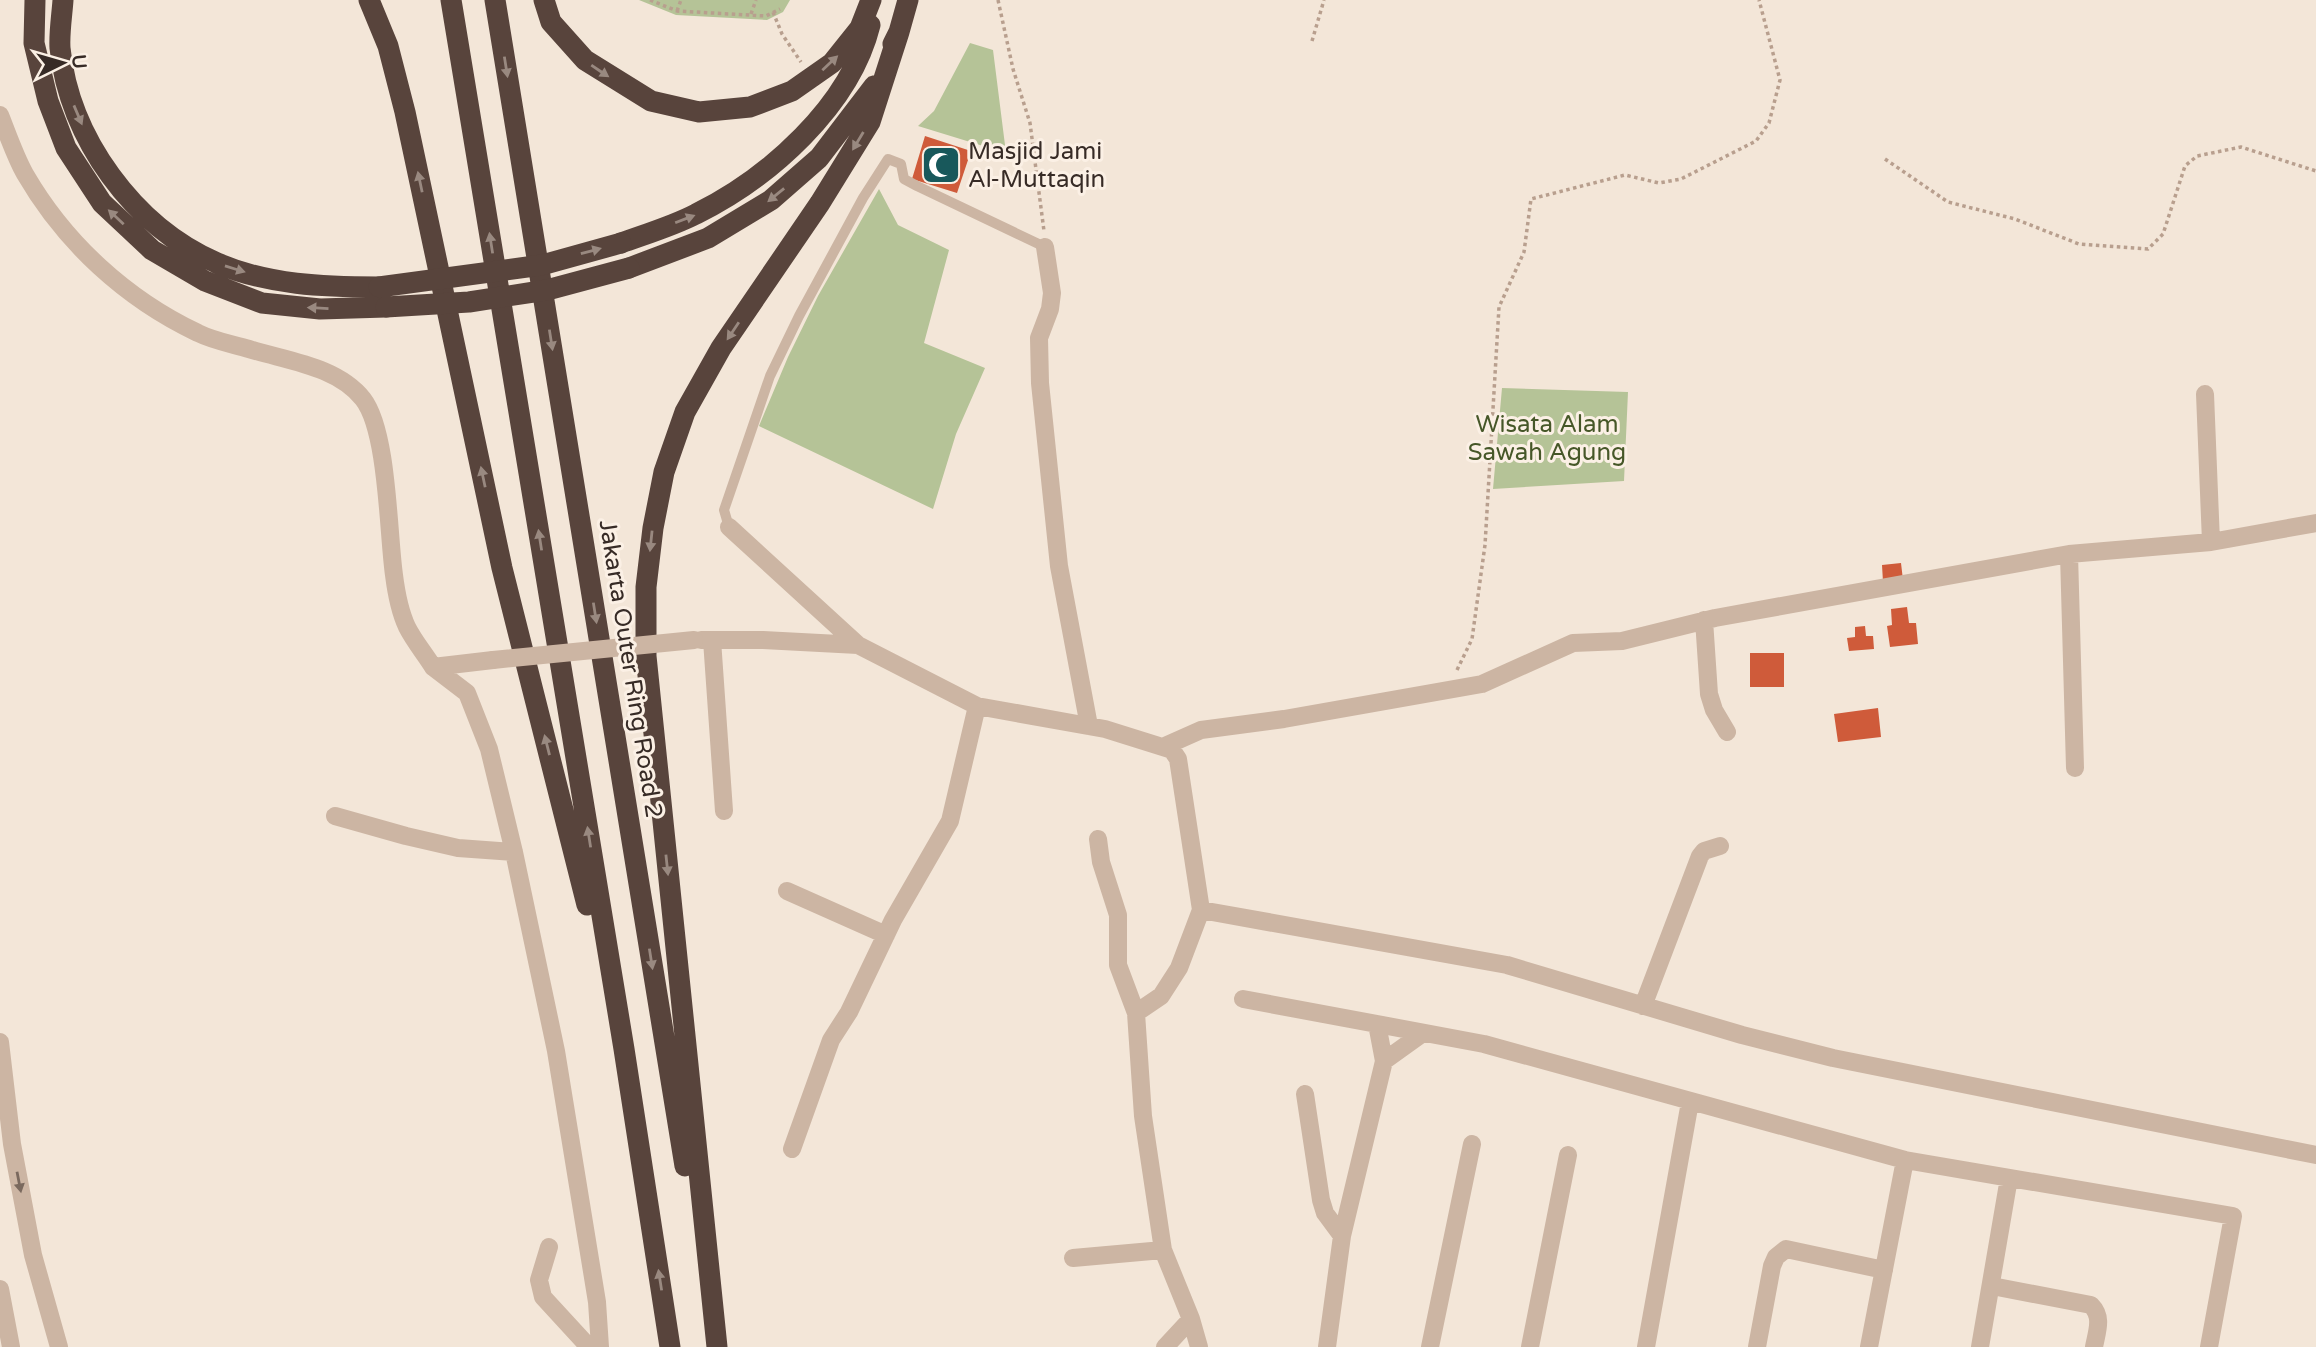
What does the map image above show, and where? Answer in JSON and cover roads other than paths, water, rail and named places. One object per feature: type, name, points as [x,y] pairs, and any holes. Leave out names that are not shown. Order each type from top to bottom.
[{"type":"highway","points":[[34,0],[34,43],[48,101],[66,148],[102,203],[152,250],[205,281],[262,303],[320,309],[542,265],[621,243],[696,215],[755,179],[800,140],[848,80],[868,31],[873,0]]},
{"type":"highway","points":[[63,0],[60,47],[71,98],[91,146],[128,199],[170,237],[216,263],[270,280],[383,297],[469,302],[547,290],[629,268],[708,238],[771,200],[819,158],[870,94],[899,32]]},
{"type":"highway","points":[[369,0],[388,46],[405,112],[502,568],[624,1049]]},
{"type":"highway","points":[[451,0],[624,1049],[670,1347]]},
{"type":"highway","name":"Jakarta Outer Ring Road 2","points":[[495,0],[716,1347]]},
{"type":"highway","points":[[544,0],[551,22],[585,60],[650,101],[699,112],[750,107],[792,91],[832,63],[860,28],[873,0]]},
{"type":"highway","points":[[716,1347],[646,656],[646,587],[653,528],[664,472],[685,412],[721,348],[820,203],[870,122],[908,0]]},
{"type":"street","points":[[0,115],[24,171],[47,208],[116,283],[154,310],[200,334],[345,380],[365,400],[376,426],[394,578],[407,626],[433,667],[467,693],[489,749],[556,1051],[597,1302],[595,1346]]},
{"type":"street","points":[[1045,247],[1052,293],[1050,309],[1039,338],[1040,383],[1059,566],[1089,726]]},
{"type":"street","points":[[2205,394],[2211,542]]},
{"type":"street","points":[[1165,746],[1201,730],[1284,719],[1482,684],[1573,643],[1622,641],[1704,621],[2069,554],[2211,542],[2316,523]]},
{"type":"street","points":[[729,527],[858,645],[977,706],[1089,726],[1172,750],[1178,759],[1201,910],[1190,943],[1173,978],[1161,996],[1136,1013]]},
{"type":"street","points":[[2069,554],[2075,768]]},
{"type":"street","points":[[1704,621],[1709,694],[1714,710],[1727,732]]},
{"type":"street","points":[[433,667],[703,640],[858,645]]},
{"type":"street","points":[[703,640],[724,811]]},
{"type":"street","points":[[792,1149],[831,1040],[849,1012],[886,935],[950,821],[977,706]]},
{"type":"street","points":[[335,816],[458,848],[514,852]]},
{"type":"street","points":[[1098,839],[1101,862],[1118,915],[1118,965],[1136,1013],[1143,1116],[1163,1250],[1191,1319],[1199,1347]]},
{"type":"street","points":[[1643,1006],[1700,856],[1704,851],[1720,846]]},
{"type":"street","points":[[787,891],[886,935]]},
{"type":"street","points":[[1201,910],[1507,965],[1742,1035],[1833,1058],[2316,1155]]},
{"type":"street","points":[[1243,999],[1484,1044],[1905,1160],[2233,1216],[2209,1347]]},
{"type":"street","points":[[1327,1347],[1342,1236],[1384,1061],[1377,1024]]},
{"type":"street","points":[[1384,1061],[1423,1033]]},
{"type":"street","points":[[0,1042],[12,1144],[33,1255],[59,1347]]},
{"type":"street","points":[[1305,1094],[1321,1200],[1329,1220],[1342,1236]]},
{"type":"street","points":[[1646,1347],[1690,1102]]},
{"type":"street","points":[[1430,1347],[1472,1144]]},
{"type":"street","points":[[1530,1347],[1568,1155]]},
{"type":"street","points":[[1869,1347],[1905,1160]]},
{"type":"street","points":[[1980,1347],[2009,1178]]},
{"type":"street","points":[[549,1247],[539,1280],[543,1297],[595,1346]]},
{"type":"street","points":[[1757,1347],[1772,1266],[1786,1249],[1884,1270]]},
{"type":"street","points":[[1073,1258],[1163,1250]]},
{"type":"street","points":[[1992,1286],[2091,1305],[2099,1319],[2095,1347]]},
{"type":"street","points":[[0,1289],[11,1347]]},
{"type":"street","points":[[1165,1347],[1191,1319]]},
{"type":"lane","points":[[729,527],[724,510],[770,376],[805,304],[863,198],[888,159],[901,164],[904,179],[910,183],[1045,247]]},
{"type":"place","name":"Masjid Jami Al-Muttaqin","points":[[941,165]]},
{"type":"park label","name":"Wisata Alam Sawah Agung","points":[[1547,438]]}]
